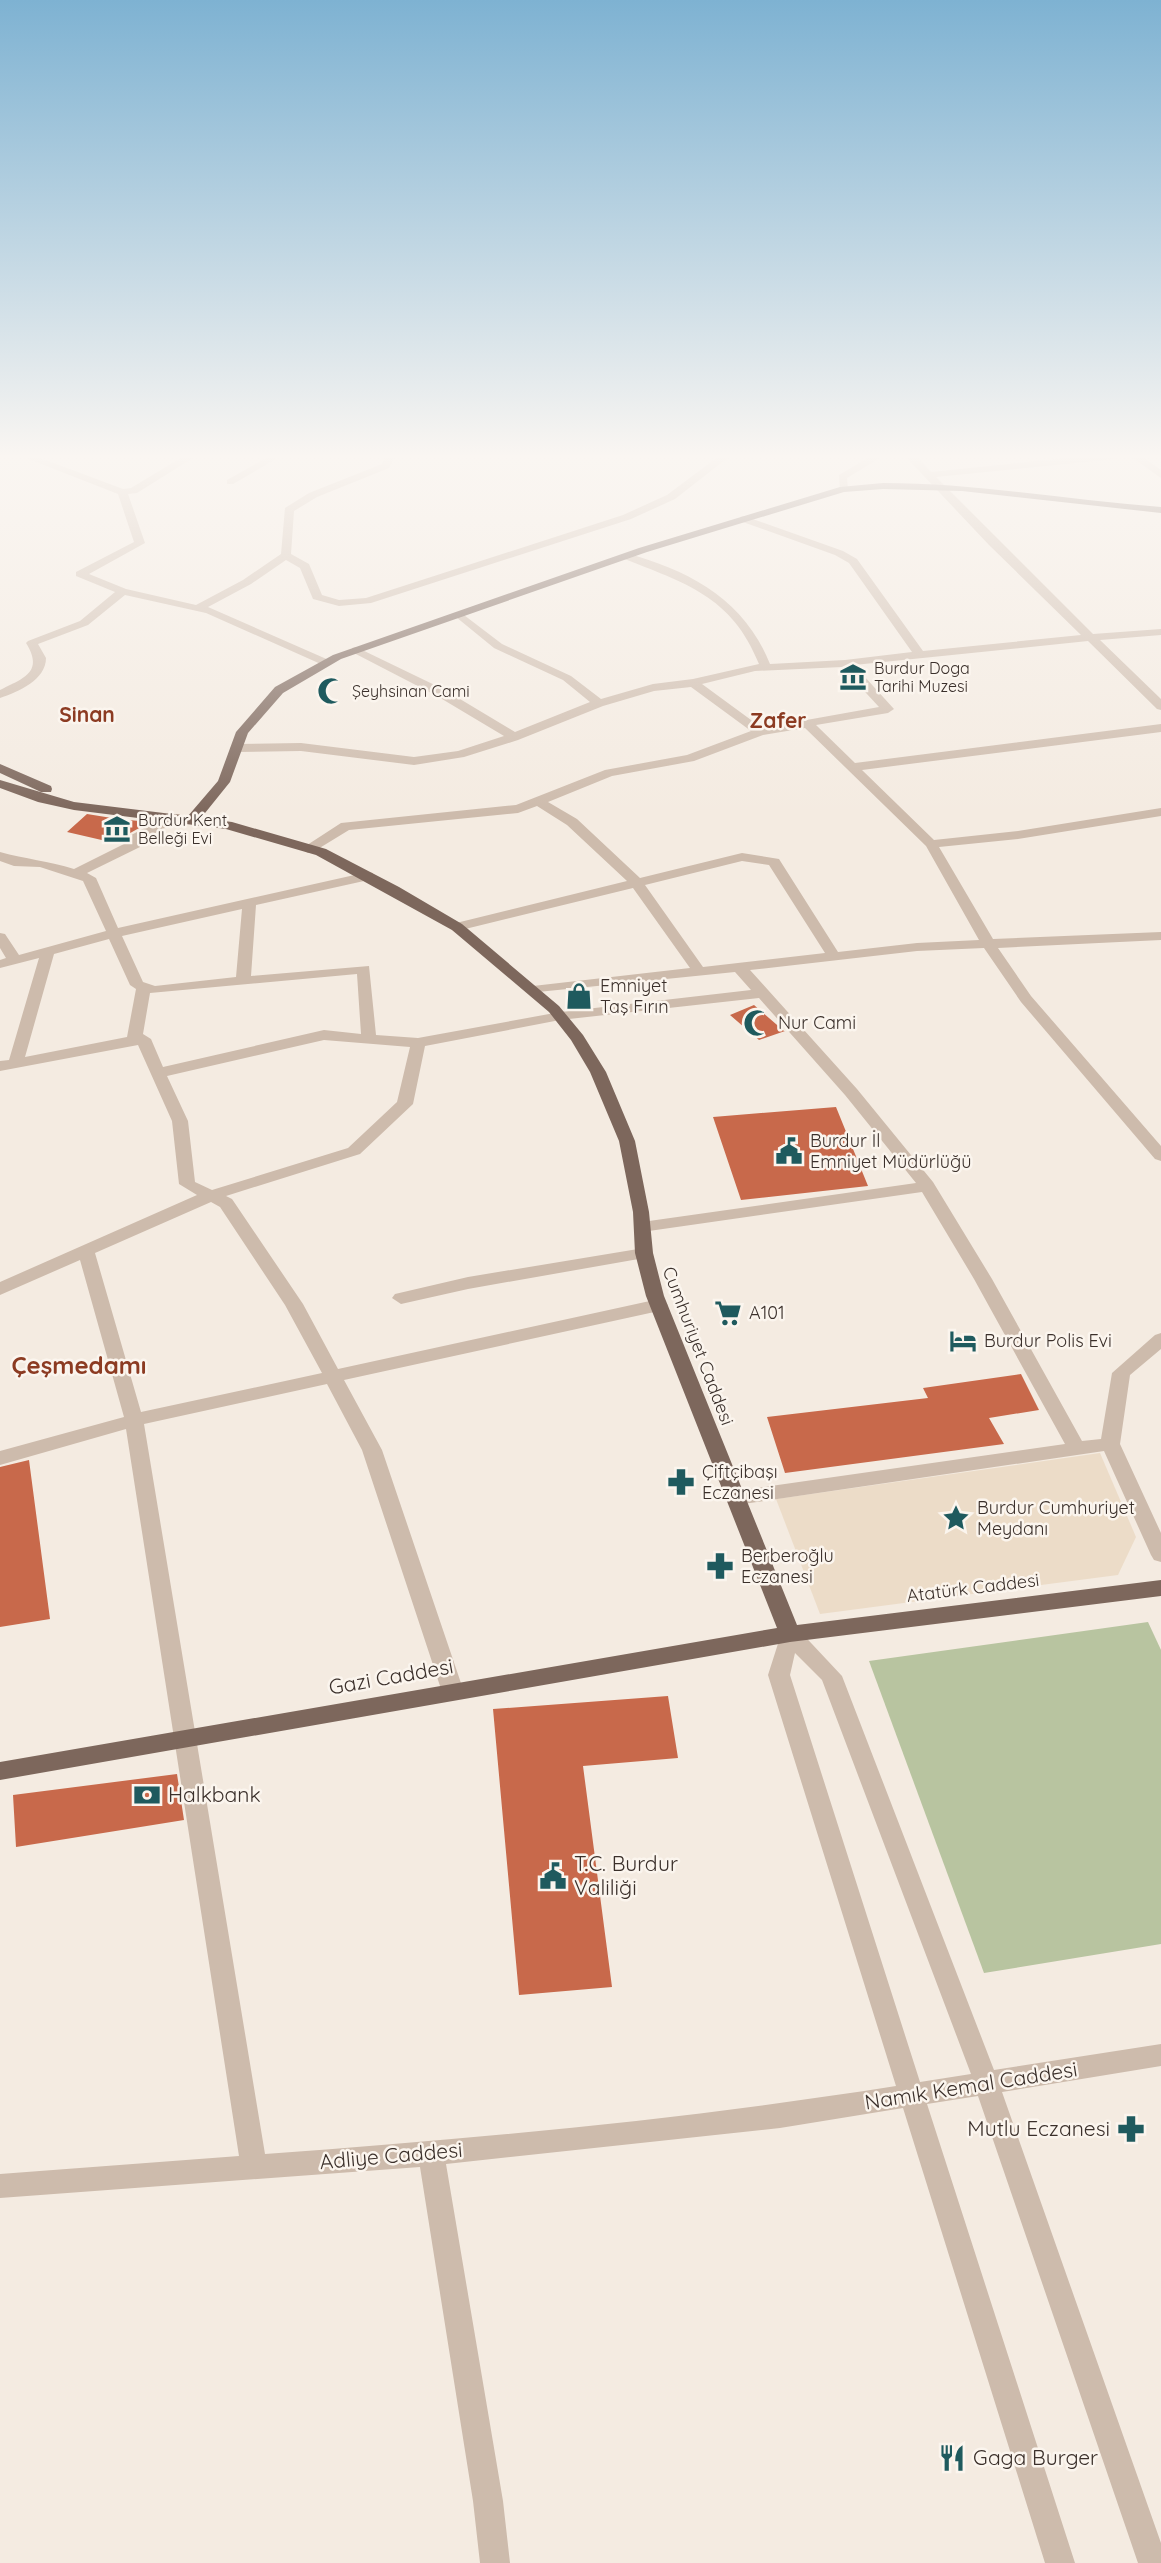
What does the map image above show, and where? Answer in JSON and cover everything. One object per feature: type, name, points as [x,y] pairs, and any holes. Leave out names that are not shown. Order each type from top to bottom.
[{"type":"main road","points":[[193,820],[224,782],[243,732],[279,690],[356,650],[571,576]]},
{"type":"main road","points":[[0,768],[47,789],[147,808],[175,817]]},
{"type":"main road","points":[[0,784],[43,800],[74,806],[139,816],[175,817]]},
{"type":"main road","name":"Cumhuriyet Caddesi","points":[[175,817],[227,825],[321,852],[368,876],[457,927],[533,990],[578,1038],[614,1107],[627,1141],[636,1174],[644,1253],[659,1305],[790,1634]]},
{"type":"main road","name":"Atatürk Caddesi","points":[[790,1634],[1161,1588]]},
{"type":"main road","name":"Gazi Caddesi","points":[[0,1771],[183,1737],[790,1634]]},
{"type":"street","points":[[84,576],[123,591],[198,608],[327,663]]},
{"type":"street","points":[[198,608],[256,576]]},
{"type":"street","points":[[309,576],[317,597],[339,603],[367,601],[450,576]]},
{"type":"street","points":[[675,576],[704,587],[728,605],[759,644],[766,667]]},
{"type":"street","points":[[863,576],[920,655]]},
{"type":"street","points":[[1029,576],[1161,706]]},
{"type":"street","points":[[0,694],[35,673],[40,659],[32,643],[95,616],[123,591]]},
{"type":"street","points":[[460,615],[498,646],[567,678],[599,703]]},
{"type":"street","points":[[236,748],[301,747],[414,761],[460,754],[514,737],[599,703],[653,688],[692,683],[766,667],[845,663],[1161,632]]},
{"type":"street","points":[[356,650],[441,694],[514,737]]},
{"type":"street","points":[[308,849],[346,826],[518,809],[609,773],[690,758],[760,732],[888,709],[845,663]]},
{"type":"street","points":[[692,683],[760,732]]},
{"type":"street","points":[[808,724],[931,844],[989,945],[1026,999],[1161,1156]]},
{"type":"street","points":[[853,767],[1161,728]]},
{"type":"street","points":[[538,801],[572,822],[637,883],[699,971]]},
{"type":"street","points":[[931,844],[1018,835],[1161,812]]},
{"type":"street","points":[[75,873],[135,844],[129,842],[175,817]]},
{"type":"street","points":[[457,927],[742,857],[774,862],[834,956]]},
{"type":"street","points":[[0,871],[7,859],[41,863],[89,878],[116,933],[137,985],[154,990],[364,969],[369,1039]]},
{"type":"street","points":[[0,964],[116,933],[368,876]]},
{"type":"street","points":[[243,980],[249,902]]},
{"type":"street","points":[[0,937],[15,960]]},
{"type":"street","points":[[533,990],[917,947],[1158,940]]},
{"type":"street","points":[[48,951],[8,1064],[143,1039],[180,1121],[187,1184],[226,1203],[294,1304],[372,1450],[453,1692]]},
{"type":"street","points":[[738,966],[850,1092],[927,1186],[983,1279],[1077,1449]]},
{"type":"street","points":[[134,1041],[144,987]]},
{"type":"street","points":[[158,1073],[324,1035],[418,1043],[560,1016],[762,993]]},
{"type":"street","points":[[0,1289],[210,1196],[354,1151],[405,1104],[418,1043]]},
{"type":"street","points":[[642,1227],[927,1186]]},
{"type":"street","points":[[86,1251],[134,1420],[254,2167]]},
{"type":"street","points":[[401,1298],[468,1283],[644,1253]]},
{"type":"street","points":[[0,1458],[134,1420],[659,1305]]},
{"type":"street","points":[[1161,1339],[1121,1373],[1110,1444],[1161,1555]]},
{"type":"street","points":[[736,1498],[1110,1444]]},
{"type":"street","points":[[790,1634],[831,1676],[987,2084],[1153,2563]]},
{"type":"street","points":[[790,1634],[779,1675],[1060,2563]]},
{"type":"street","name":"Namık Kemal Caddesi","points":[[780,2116],[1161,2055]]},
{"type":"street","name":"Adliye Caddesi","points":[[0,2186],[431,2154],[780,2116]]},
{"type":"street","points":[[431,2154],[486,2487],[495,2563]]},
{"type":"green space","points":[[1148,1622],[1161,1650],[1161,1944],[984,1973],[869,1661]]},
{"type":"shaded area","name":"Burdur Cumhuriyet Meydanı","points":[[1100,1453],[1136,1537],[1118,1575],[820,1614],[776,1499]]},
{"type":"building","name":"Burdur Kent Belleği Evi","points":[[87,814],[150,822],[123,837],[119,844],[67,832]]},
{"type":"building","name":"Nur Cami","points":[[754,1005],[785,1031],[759,1040],[730,1015]]},
{"type":"building","name":"Burdur İl Emniyet Müdürlüğü","points":[[836,1107],[868,1186],[741,1200],[713,1117]]},
{"type":"building","points":[[1021,1374],[1039,1410],[989,1418],[1004,1444],[785,1473],[767,1417],[928,1398],[923,1388]]},
{"type":"building","points":[[29,1460],[50,1619],[0,1627],[0,1467]]},
{"type":"building","name":"T.C. Burdur Valiliği","points":[[668,1696],[678,1758],[583,1766],[612,1987],[519,1995],[493,1709]]},
{"type":"building","points":[[177,1774],[184,1820],[16,1847],[13,1795]]},
{"type":"place","name":"Burdur Doga Tarihi Muzesi","points":[[853,677]]},
{"type":"place","name":"Şeyhsinan Cami","points":[[331,691]]},
{"type":"place","name":"Burdur Kent Belleği Evi","points":[[117,829]]},
{"type":"place","name":"Emniyet Taş Fırın","points":[[579,996]]},
{"type":"place","name":"Nur Cami","points":[[757,1023]]},
{"type":"place","name":"Burdur İl Emniyet Müdürlüğü","points":[[789,1151]]},
{"type":"place","name":"A101","points":[[728,1313]]},
{"type":"place","name":"Burdur Polis Evi","points":[[963,1341]]},
{"type":"place","name":"Çiftçibaşı Eczanesi","points":[[681,1482]]},
{"type":"place","name":"Burdur Cumhuriyet Meydanı","points":[[956,1518]]},
{"type":"place","name":"Berberoğlu Eczanesi","points":[[720,1566]]},
{"type":"place","name":"Halkbank","points":[[147,1795]]},
{"type":"place","name":"T.C. Burdur Valiliği","points":[[553,1876]]},
{"type":"place","name":"Mutlu Eczanesi","points":[[1131,2129]]},
{"type":"place","name":"Gaga Burger","points":[[952,2458]]},
{"type":"district","name":"Sinan","points":[[87,715]]},
{"type":"district","name":"Zafer","points":[[778,721]]},
{"type":"district","name":"Çeşmedamı","points":[[79,1366]]}]
